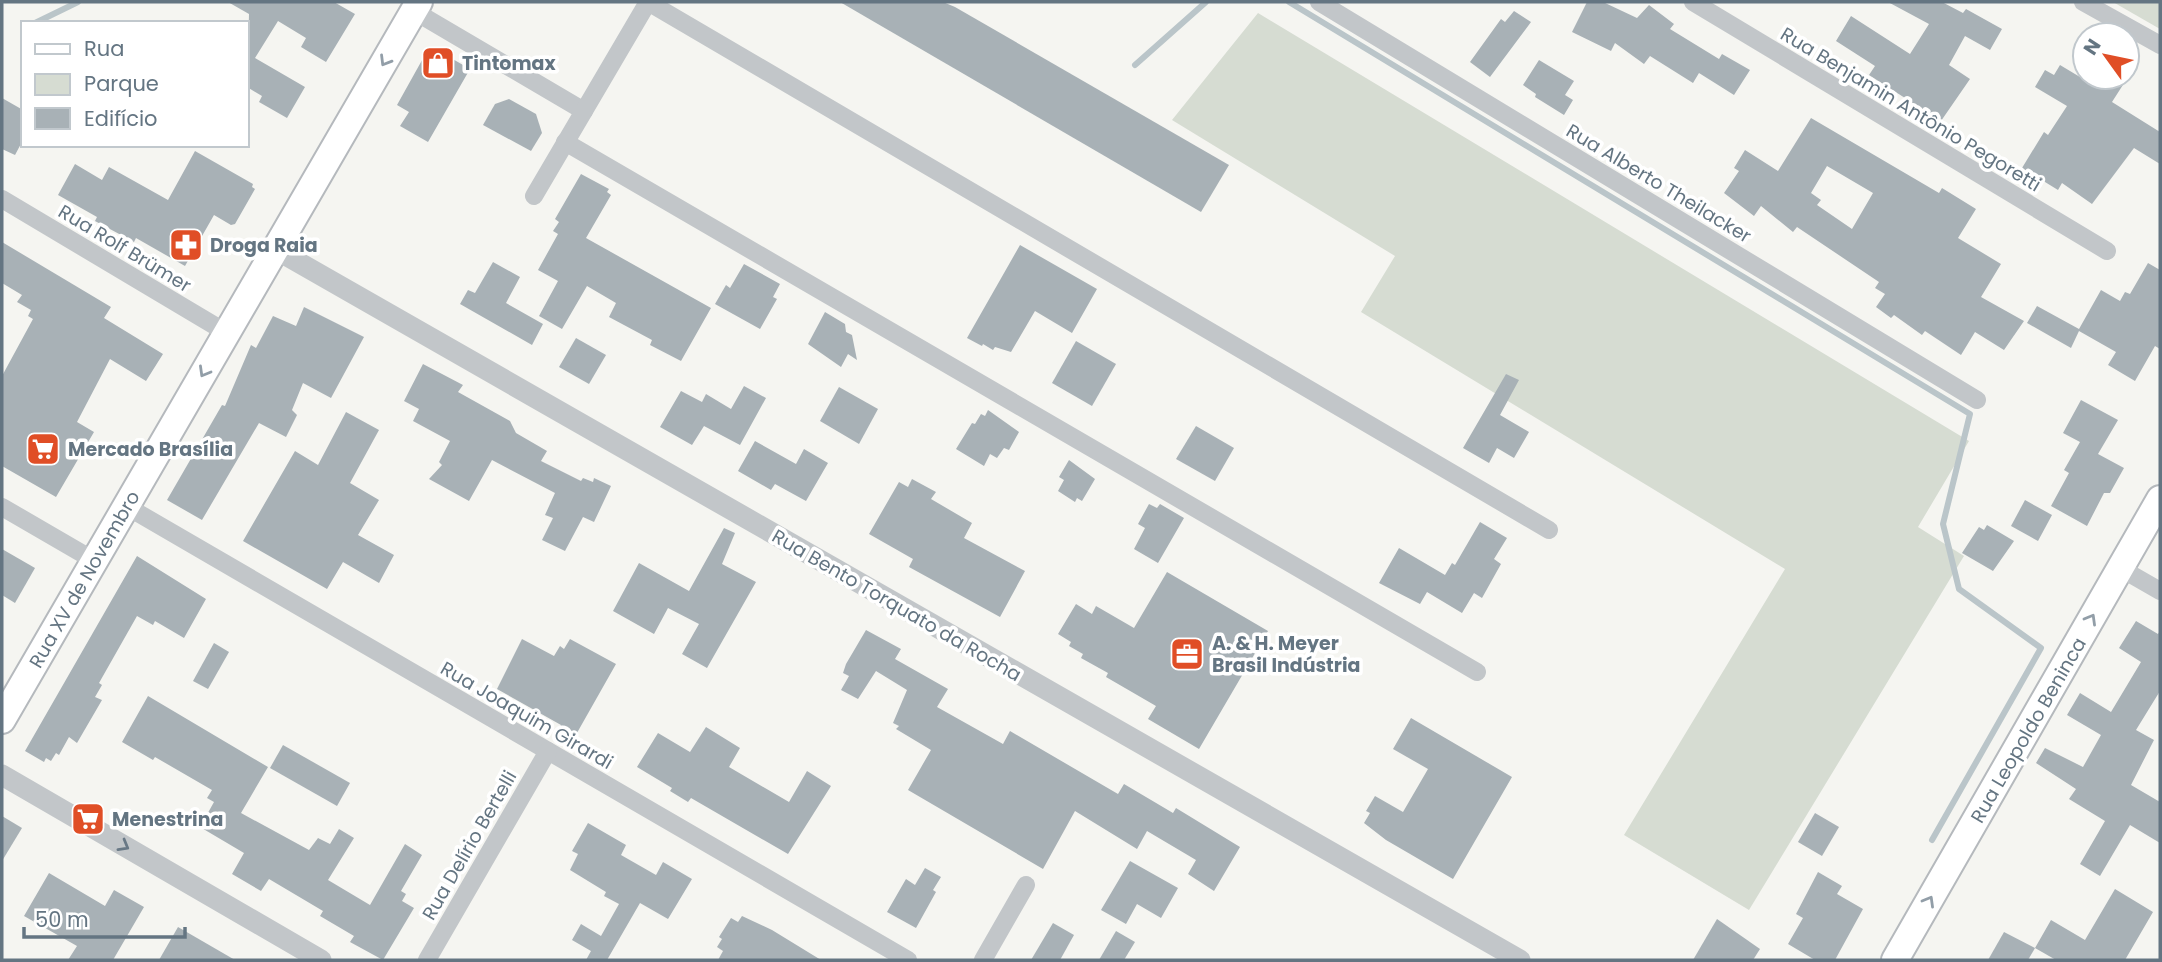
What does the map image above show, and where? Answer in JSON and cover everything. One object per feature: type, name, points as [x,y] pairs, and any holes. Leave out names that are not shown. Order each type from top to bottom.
[{"type":"main road","name":"Rua XV de Novembro","points":[[2,720],[416,6]]},
{"type":"main road","name":"Rua Leopoldo Beninca","points":[[1895,960],[2160,499]]},
{"type":"street","points":[[534,196],[648,2],[1549,530]]},
{"type":"street","name":"Rua Alberto Theilacker","points":[[1319,2],[1977,400]]},
{"type":"street","name":"Rua Benjamin Antônio Pegoretti","points":[[1693,2],[2107,251]]},
{"type":"street","points":[[2084,2],[2160,45]]},
{"type":"street","points":[[416,6],[584,111]]},
{"type":"street","points":[[565,142],[1477,673]]},
{"type":"street","name":"Rua Rolf Brümer","points":[[2,199],[227,333]]},
{"type":"street","name":"Rua Bento Torquato da Rocha","points":[[275,249],[1520,960]]},
{"type":"street","name":"Rua Joaquim Girardi","points":[[126,506],[908,960]]},
{"type":"street","points":[[2,507],[94,561]]},
{"type":"street","points":[[2120,568],[2160,591]]},
{"type":"street","name":"Rua Delírio Bertelli","points":[[427,960],[548,751]]},
{"type":"street","points":[[2,775],[321,960]]},
{"type":"street","points":[[983,960],[1026,885]]},
{"type":"green space","points":[[2113,2],[2160,2],[2160,29]]},
{"type":"green space","points":[[1258,13],[1969,441],[1918,527],[1964,556],[1749,910],[1624,835],[1785,569],[1361,312],[1395,256],[1172,120]]},
{"type":"building","points":[[228,2],[334,2],[355,14],[326,62],[301,47],[306,38],[278,21],[255,58],[305,87],[287,118],[259,102],[262,96],[248,88],[249,14]]},
{"type":"building","points":[[840,2],[943,2],[955,7],[1229,165],[1201,212]]},
{"type":"building","points":[[1587,2],[1603,2],[1637,18],[1649,5],[1674,24],[1670,29],[1719,59],[1722,54],[1750,70],[1734,95],[1699,73],[1693,83],[1650,56],[1644,64],[1615,43],[1611,51],[1572,32]]},
{"type":"building","points":[[1888,2],[1942,2],[1963,13],[1966,9],[2002,29],[1990,50],[1965,36],[1949,65],[1970,79],[1941,121],[1869,75],[1875,66],[1836,41],[1851,16],[1910,54],[1929,24]]},
{"type":"building","points":[[1514,11],[1531,22],[1490,77],[1470,62],[1501,19],[1505,22]]},
{"type":"building","points":[[437,50],[470,69],[428,142],[400,126],[409,112],[397,105],[426,53]]},
{"type":"building","points":[[1539,60],[1574,81],[1565,95],[1573,100],[1564,115],[1535,97],[1536,94],[1523,85]]},
{"type":"building","points":[[2060,65],[2071,72],[2071,91],[2119,91],[2112,102],[2160,132],[2160,164],[2134,148],[2092,204],[2062,183],[2058,190],[2022,168],[2044,132],[2048,135],[2067,106],[2035,87],[2045,70],[2054,75]]},
{"type":"building","points":[[2,98],[21,109],[21,144],[15,155],[2,149]]},
{"type":"building","points":[[509,99],[536,114],[542,133],[531,151],[483,125],[495,104]]},
{"type":"building","points":[[1811,118],[1939,193],[1942,188],[1976,209],[1958,238],[2001,264],[1981,297],[2024,321],[2004,350],[1975,332],[1961,355],[1925,331],[1922,335],[1894,315],[1891,318],[1876,307],[1885,294],[1875,288],[1879,282],[1797,227],[1793,232],[1761,206],[1754,216],[1724,193],[1739,171],[1734,168],[1745,150],[1778,171]],"holes":[[[1827,166],[1873,193],[1852,229],[1817,205],[1821,200],[1811,193]]]},
{"type":"building","points":[[195,151],[253,184],[255,189],[235,224],[231,225],[214,215],[185,266],[136,238],[134,242],[95,221],[97,217],[58,195],[75,164],[102,180],[109,167],[168,200]]},
{"type":"building","points":[[581,174],[609,189],[607,192],[611,195],[586,238],[711,308],[681,361],[650,345],[652,340],[609,317],[616,303],[587,286],[562,329],[539,316],[558,281],[538,270],[558,234],[553,231],[559,222],[555,219]]},
{"type":"building","points":[[2,242],[111,307],[104,318],[163,354],[146,381],[110,359],[77,422],[94,432],[56,497],[2,466],[2,376],[33,319],[28,316],[31,310],[17,302],[22,295],[2,283]]},
{"type":"building","points":[[1020,245],[1097,289],[1072,333],[1035,311],[1011,352],[995,347],[993,350],[967,338]]},
{"type":"building","points":[[493,262],[520,277],[506,303],[543,324],[532,345],[460,304],[468,290],[475,293]]},
{"type":"building","points":[[2148,263],[2160,270],[2160,349],[2155,346],[2135,381],[2108,365],[2116,352],[2079,331],[2071,348],[2027,323],[2037,306],[2079,329],[2101,290],[2120,301],[2125,292],[2130,294]]},
{"type":"building","points":[[744,264],[780,284],[773,297],[777,299],[760,329],[715,304],[726,285],[730,288]]},
{"type":"building","points":[[304,307],[364,337],[331,398],[303,383],[292,410],[297,415],[286,437],[259,423],[202,520],[167,500],[222,405],[225,406],[251,345],[256,348],[273,316],[296,326]]},
{"type":"building","points":[[825,312],[845,324],[846,332],[852,335],[857,360],[848,354],[841,367],[808,344]]},
{"type":"building","points":[[576,338],[606,355],[589,384],[559,367]]},
{"type":"building","points":[[1076,341],[1116,364],[1092,406],[1052,383]]},
{"type":"building","points":[[423,364],[463,385],[458,392],[510,421],[516,433],[547,451],[541,461],[581,481],[583,478],[593,482],[594,478],[611,486],[594,522],[583,517],[565,551],[542,540],[553,518],[545,515],[555,493],[492,460],[469,501],[429,479],[442,465],[439,462],[450,441],[413,421],[419,409],[404,401]]},
{"type":"building","points":[[1506,374],[1519,380],[1500,415],[1529,432],[1514,458],[1497,448],[1489,463],[1463,448]]},
{"type":"building","points":[[744,386],[766,398],[740,445],[704,426],[692,445],[660,427],[681,391],[702,402],[706,394],[731,409]]},
{"type":"building","points":[[839,387],[878,409],[859,444],[820,421]]},
{"type":"building","points":[[2081,400],[2118,420],[2098,454],[2124,468],[2110,493],[2104,493],[2087,526],[2051,506],[2069,473],[2064,470],[2080,442],[2063,433]]},
{"type":"building","points":[[988,410],[1019,432],[1009,450],[1004,448],[997,458],[990,454],[984,466],[956,449],[972,423],[975,424],[981,414],[985,416]]},
{"type":"building","points":[[346,412],[379,430],[350,483],[379,500],[358,535],[394,555],[379,583],[343,562],[327,589],[243,541],[295,451],[318,465]]},
{"type":"building","points":[[1196,426],[1234,448],[1215,481],[1176,459]]},
{"type":"building","points":[[755,441],[796,464],[804,449],[828,463],[806,501],[775,484],[771,490],[738,471]]},
{"type":"building","points":[[1069,460],[1095,479],[1082,501],[1077,498],[1075,502],[1058,491],[1064,480],[1059,477]]},
{"type":"building","points":[[912,479],[936,492],[931,499],[972,523],[964,538],[1025,571],[1000,617],[909,567],[913,559],[869,534],[899,482],[908,487]]},
{"type":"building","points":[[2025,500],[2052,515],[2038,541],[2011,526]]},
{"type":"building","points":[[1149,504],[1157,508],[1160,504],[1184,518],[1158,563],[1134,549],[1145,528],[1138,524]]},
{"type":"building","points":[[1480,522],[1507,538],[1494,559],[1501,564],[1482,598],[1474,593],[1462,613],[1427,592],[1420,604],[1379,583],[1399,548],[1445,575],[1452,563],[1455,565]]},
{"type":"building","points":[[1987,525],[2014,541],[1993,571],[1962,553],[1979,527],[1984,530]]},
{"type":"building","points":[[724,528],[735,533],[722,564],[756,582],[707,668],[682,654],[699,624],[668,608],[654,634],[613,611],[639,563],[689,591]]},
{"type":"building","points":[[2,549],[35,568],[15,603],[2,595]]},
{"type":"building","points":[[137,556],[206,599],[184,638],[155,621],[153,625],[137,616],[99,683],[102,685],[95,697],[102,700],[77,743],[69,737],[59,755],[56,753],[51,761],[46,758],[44,762],[25,751]]},
{"type":"building","name":"A. & H. Meyer Brasil Indústria","points":[[1167,572],[1268,631],[1199,749],[1148,719],[1156,706],[1106,677],[1108,673],[1081,658],[1083,654],[1069,646],[1071,642],[1058,634],[1076,604],[1092,614],[1096,606],[1134,628]]},
{"type":"building","points":[[2136,621],[2158,634],[2160,631],[2160,691],[2136,730],[2154,740],[2131,785],[2160,802],[2160,843],[2130,825],[2100,876],[2080,864],[2105,821],[2069,799],[2076,789],[2036,763],[2045,748],[2083,767],[2101,735],[2067,715],[2080,693],[2111,712],[2141,662],[2119,648]]},
{"type":"building","points":[[866,630],[901,649],[895,659],[948,689],[937,707],[1003,744],[1010,731],[1118,794],[1124,784],[1173,813],[1176,808],[1240,847],[1214,891],[1188,874],[1196,860],[1147,831],[1137,849],[1075,811],[1043,869],[908,790],[931,750],[896,729],[899,726],[893,723],[907,690],[876,671],[858,699],[841,690],[849,676],[843,673],[846,664]]},
{"type":"building","points":[[522,639],[554,656],[560,646],[564,649],[570,639],[616,664],[569,747],[554,738],[561,725],[497,689]]},
{"type":"building","points":[[214,643],[229,652],[208,689],[193,681]]},
{"type":"building","points":[[148,696],[268,767],[241,813],[309,850],[318,838],[330,844],[339,829],[354,838],[328,880],[370,905],[405,844],[422,855],[401,891],[406,894],[402,901],[414,908],[383,960],[350,942],[354,936],[320,916],[323,911],[269,879],[261,891],[232,874],[244,853],[200,827],[214,802],[207,798],[212,790],[155,757],[153,760],[122,742]]},
{"type":"building","points":[[1411,718],[1512,777],[1453,879],[1386,840],[1364,823],[1370,813],[1366,811],[1375,796],[1403,812],[1428,769],[1393,749]]},
{"type":"building","points":[[706,727],[740,748],[729,767],[789,802],[807,771],[831,786],[788,854],[691,798],[688,802],[670,791],[672,788],[637,767],[658,733],[690,752]]},
{"type":"building","points":[[283,745],[350,783],[337,806],[270,768]]},
{"type":"building","points":[[1815,813],[1839,827],[1822,856],[1798,842]]},
{"type":"building","points":[[2,816],[22,828],[2,861]]},
{"type":"building","points":[[588,823],[626,845],[621,855],[656,875],[663,862],[692,879],[668,919],[640,903],[607,960],[586,960],[591,951],[572,940],[581,924],[601,936],[619,904],[604,896],[606,892],[570,870],[578,854],[572,851]]},
{"type":"building","points":[[1130,861],[1178,888],[1161,918],[1137,904],[1126,924],[1101,910]]},
{"type":"building","points":[[925,868],[941,877],[933,890],[936,892],[916,928],[887,912],[906,879],[915,885]]},
{"type":"building","points":[[1818,872],[1842,886],[1837,894],[1863,909],[1835,960],[1815,960],[1788,944],[1803,918],[1796,914]]},
{"type":"building","points":[[49,873],[105,906],[114,890],[144,907],[113,960],[68,960],[77,946],[24,916]]},
{"type":"building","points":[[2115,889],[2153,912],[2125,960],[2056,960],[2035,948],[2051,920],[2085,940]]},
{"type":"building","points":[[742,916],[772,930],[821,960],[718,960],[723,951],[717,947],[722,939],[719,937],[731,918],[738,922]]},
{"type":"building","points":[[1717,919],[1760,949],[1753,960],[1693,960]]},
{"type":"building","points":[[1053,923],[1074,935],[1060,960],[1031,960]]},
{"type":"building","points":[[178,927],[235,960],[159,960]]},
{"type":"building","points":[[1116,931],[1135,942],[1124,960],[1099,960]]},
{"type":"building","points":[[2004,932],[2035,948],[2028,960],[1988,960]]},
{"type":"waterway","points":[[39,21],[78,2]]},
{"type":"waterway","points":[[1135,65],[1206,2]]},
{"type":"waterway","points":[[1289,2],[1970,414],[1943,524],[1959,589],[2041,648],[1932,840]]},
{"type":"place","name":"Tintomax","points":[[438,63]]},
{"type":"place","name":"Droga Raia","points":[[186,245]]},
{"type":"place","name":"Mercado Brasília","points":[[43,449]]},
{"type":"place","name":"A. & H. Meyer Brasil Indústria","points":[[1187,654]]},
{"type":"place","name":"Menestrina","points":[[88,819]]}]
